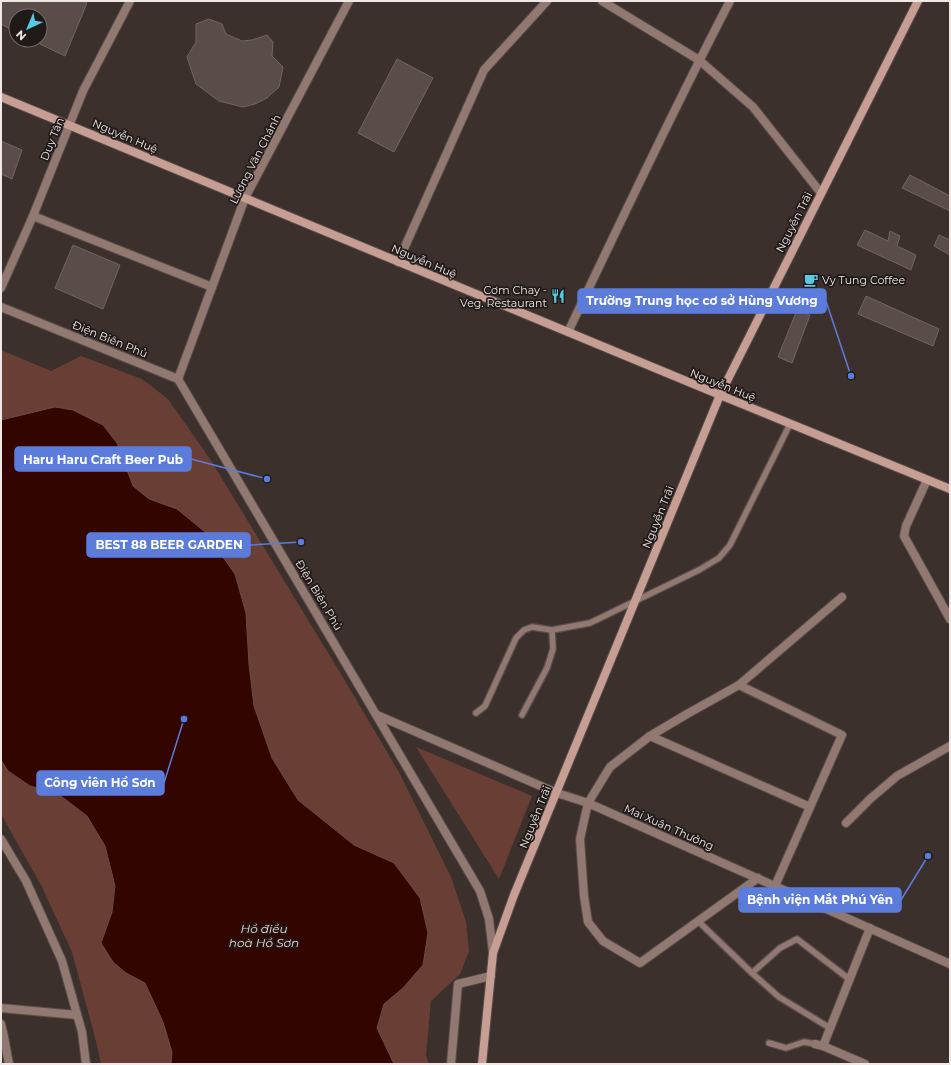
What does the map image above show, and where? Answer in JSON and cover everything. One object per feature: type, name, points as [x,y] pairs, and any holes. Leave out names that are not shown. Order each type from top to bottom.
[{"type":"street","name":"Duy Tân","points":[[1,288],[33,216],[83,92],[130,1]]},
{"type":"street","name":"Lương Văn Chánh","points":[[178,379],[246,198],[350,1]]},
{"type":"street","points":[[398,262],[484,70],[547,1]]},
{"type":"street","points":[[602,1],[699,60],[753,107],[821,193]]},
{"type":"street","points":[[568,332],[652,156],[730,1]]},
{"type":"street","name":"Nguyễn Trãi","points":[[482,1064],[494,953],[514,895],[720,395],[918,1]]},
{"type":"street","name":"Nguyễn Huệ","points":[[1,97],[950,489]]},
{"type":"street","points":[[33,216],[212,287]]},
{"type":"street","name":"Điện Biên Phủ","points":[[1,306],[178,379],[480,891],[489,919],[494,953]]},
{"type":"street","points":[[927,480],[906,526],[904,536],[950,619]]},
{"type":"street","points":[[758,878],[640,963],[603,941],[588,922],[584,896],[580,839],[588,803],[610,766],[650,736],[739,686],[842,597]]},
{"type":"street","points":[[739,686],[842,735],[775,886]]},
{"type":"street","name":"Mai Xuân Thưởng","points":[[377,716],[556,793],[588,803],[950,964]]},
{"type":"street","points":[[650,736],[810,807]]},
{"type":"street","points":[[846,823],[870,799],[897,776],[950,746]]},
{"type":"street","points":[[1,840],[26,881],[62,961],[82,1032],[86,1064]]},
{"type":"street","points":[[865,1064],[819,1045],[830,1028],[870,928]]},
{"type":"street","points":[[451,1064],[458,984],[491,976]]},
{"type":"street","points":[[1,1008],[77,1015]]},
{"type":"street","points":[[1,1024],[9,1064]]},
{"type":"lane","points":[[476,712],[485,706],[516,638],[524,630],[532,627],[552,630],[590,623],[699,570],[718,558],[730,545],[790,424]]},
{"type":"lane","points":[[522,714],[547,668],[553,649],[552,630]]},
{"type":"lane","points":[[698,921],[779,997],[830,1028]]},
{"type":"lane","points":[[752,973],[780,948],[797,939],[849,980]]},
{"type":"lane","points":[[769,1043],[786,1048],[804,1042],[819,1045]]},
{"type":"shaded area","name":"Hồ điều hoà Hồ Sơn","points":[[1,350],[51,371],[81,356],[142,379],[168,399],[210,459],[347,684],[400,774],[451,877],[466,922],[469,951],[460,974],[431,1001],[426,1055],[429,1064],[101,1064],[72,952],[41,885],[1,814]]},
{"type":"shaded area","points":[[416,747],[532,796],[499,879]]},
{"type":"water","name":"Hồ điều hoà Hồ Sơn","points":[[55,407],[73,410],[103,425],[117,443],[133,486],[149,499],[177,509],[205,532],[235,574],[246,613],[249,664],[254,706],[272,758],[298,800],[354,845],[394,863],[420,898],[428,933],[423,965],[403,988],[384,1004],[377,1028],[394,1064],[171,1064],[172,1052],[163,1022],[145,983],[126,973],[113,962],[101,943],[112,912],[115,886],[105,846],[87,816],[57,793],[30,786],[8,771],[1,760],[1,420]]},
{"type":"building","points":[[1,1],[83,1],[87,3],[65,56],[48,48],[48,8],[8,8],[8,28],[1,24]]},
{"type":"building","points":[[209,19],[222,24],[226,34],[242,41],[252,40],[267,35],[273,42],[272,56],[283,67],[279,87],[267,98],[255,104],[243,107],[219,101],[196,84],[187,57],[196,42],[196,24]]},
{"type":"building","points":[[397,59],[433,78],[394,152],[358,133]]},
{"type":"building","points":[[1,141],[22,150],[12,179],[1,174]]},
{"type":"building","points":[[910,175],[950,196],[950,211],[902,188]]},
{"type":"building","points":[[865,230],[888,241],[890,231],[900,236],[897,246],[916,255],[911,270],[857,245]]},
{"type":"building","points":[[939,235],[950,240],[950,255],[934,246]]},
{"type":"building","points":[[73,245],[120,265],[103,309],[55,288]]},
{"type":"building","points":[[866,296],[939,329],[933,346],[858,314]]},
{"type":"building","points":[[797,310],[810,315],[792,363],[778,357]]},
{"type":"place","name":"Vy Tung Coffee","points":[[811,280]]},
{"type":"place","name":"Cơm Chay - Veg. Restaurant","points":[[558,296]]},
{"type":"place","name":"Trường Trung học cơ sở Hùng Vương","points":[[851,376]]},
{"type":"place","name":"Haru Haru Craft Beer Pub","points":[[267,479]]},
{"type":"place","name":"BEST 88 BEER GARDEN","points":[[301,542]]},
{"type":"place","name":"Công viên Hồ Sơn","points":[[184,719]]},
{"type":"place","name":"Bệnh viện Mắt Phú Yên","points":[[928,856]]}]
